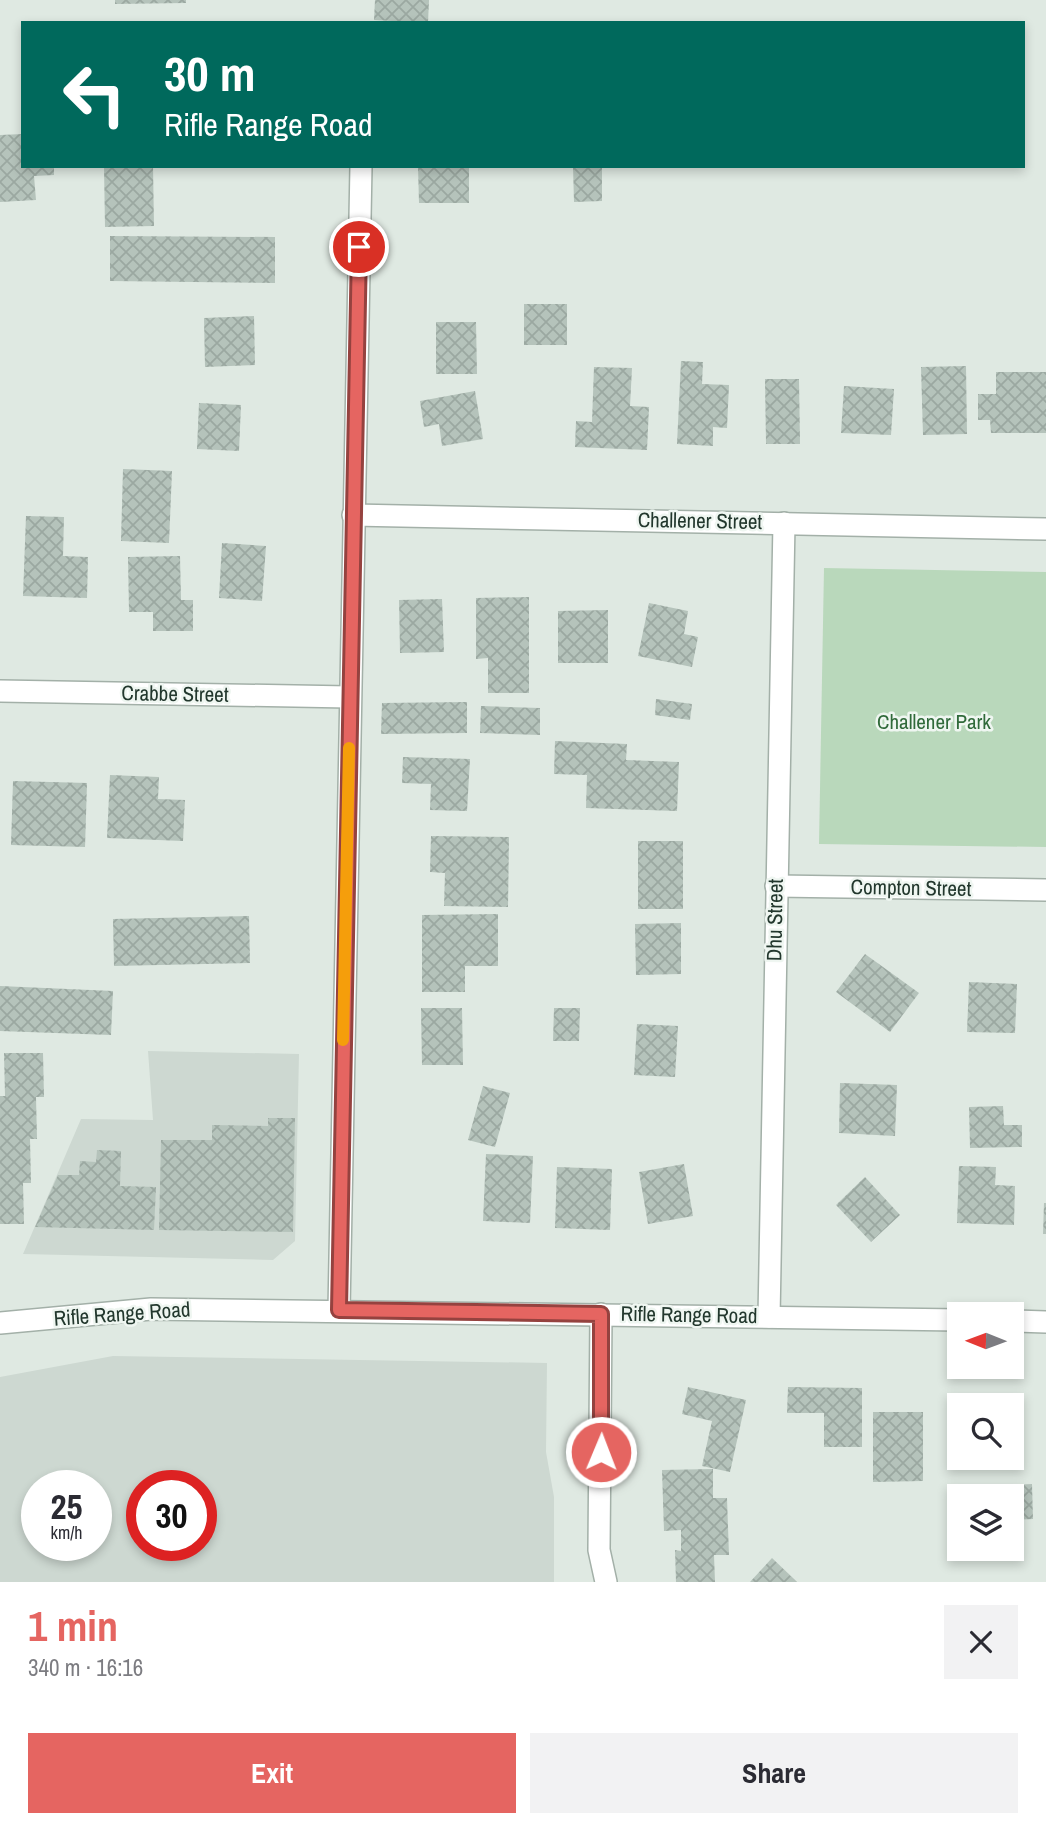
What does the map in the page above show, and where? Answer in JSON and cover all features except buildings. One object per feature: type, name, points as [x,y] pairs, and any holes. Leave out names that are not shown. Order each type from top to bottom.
[{"type":"street","points":[[339,1310],[361,168]]},
{"type":"street","name":"Challener Street","points":[[354,515],[1046,529]]},
{"type":"street","name":"Dhu Street","points":[[769,1317],[784,523]]},
{"type":"street","name":"Crabbe Street","points":[[0,691],[349,697]]},
{"type":"street","name":"Compton Street","points":[[776,886],[1046,890]]},
{"type":"street","name":"Rifle Range Road","points":[[0,1323],[151,1309],[947,1320]]},
{"type":"street","points":[[601,1314],[599,1550],[605,1582]]},
{"type":"street","points":[[1024,1321],[1046,1322]]},
{"type":"shaded area","points":[[148,1051],[299,1054],[295,1241],[273,1260],[23,1254],[81,1119],[153,1120]]},
{"type":"shaded area","points":[[113,1356],[547,1363],[546,1452],[554,1497],[554,1582],[0,1582],[0,1377]]},
{"type":"green space","name":"Challener Park","points":[[824,568],[1046,572],[1046,847],[819,844]]},
{"type":"slow traffic","points":[[343,1040],[349,748]]},
{"type":"route","points":[[359,247],[339,1310],[601,1314],[601,1452]]}]
